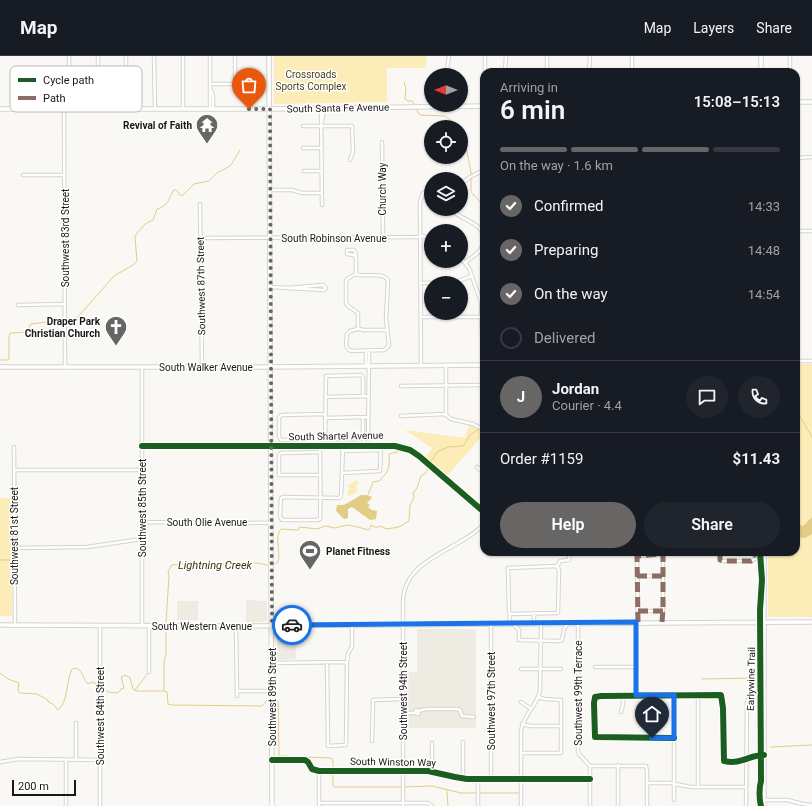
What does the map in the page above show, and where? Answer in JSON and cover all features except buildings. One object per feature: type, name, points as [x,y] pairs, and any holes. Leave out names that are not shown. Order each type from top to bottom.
[{"type":"main road","name":"Southwest 89th Street","points":[[269,56],[272,806]]},
{"type":"main road","points":[[761,56],[761,68]]},
{"type":"main road","points":[[800,102],[812,102]]},
{"type":"main road","name":"South Santa Fe Avenue","points":[[142,109],[270,109],[424,106]]},
{"type":"main road","name":"South Santa Fe Avenue","points":[[468,106],[480,106]]},
{"type":"main road","name":"South Walker Avenue","points":[[0,367],[480,365]]},
{"type":"main road","points":[[764,556],[764,806]]},
{"type":"main road","name":"South Western Avenue","points":[[0,626],[272,626],[637,622],[812,622]]},
{"type":"street","points":[[69,56],[69,66]]},
{"type":"street","points":[[154,56],[155,109]]},
{"type":"street","points":[[183,56],[183,109]]},
{"type":"street","points":[[210,56],[210,88],[213,96],[212,109]]},
{"type":"street","points":[[210,84],[235,84],[235,56]]},
{"type":"street","points":[[447,68],[449,56]]},
{"type":"street","points":[[485,56],[485,68]]},
{"type":"street","points":[[505,68],[506,56]]},
{"type":"street","points":[[547,56],[547,68]]},
{"type":"street","points":[[590,56],[590,68]]},
{"type":"street","points":[[632,56],[632,68]]},
{"type":"street","points":[[790,56],[790,68]]},
{"type":"street","points":[[322,108],[322,206]]},
{"type":"street","name":"Southwest 83rd Street","points":[[64,112],[65,367]]},
{"type":"street","points":[[303,126],[352,126],[353,152],[350,160]]},
{"type":"street","name":"Church Way","points":[[382,142],[383,237]]},
{"type":"street","points":[[303,148],[322,148]]},
{"type":"street","points":[[800,158],[812,157]]},
{"type":"street","points":[[304,171],[322,171]]},
{"type":"street","points":[[468,178],[480,172]]},
{"type":"street","points":[[23,175],[64,175]]},
{"type":"street","points":[[270,190],[322,193]]},
{"type":"street","points":[[421,366],[420,200],[424,193]]},
{"type":"street","name":"Southwest 87th Street","points":[[200,204],[202,367]]},
{"type":"street","points":[[461,216],[480,227]]},
{"type":"street","points":[[800,231],[812,231]]},
{"type":"street","name":"South Robinson Avenue","points":[[200,238],[424,236]]},
{"type":"street","points":[[468,260],[480,251]]},
{"type":"street","points":[[355,274],[356,258]]},
{"type":"street","points":[[468,267],[480,299]]},
{"type":"street","points":[[359,329],[358,313],[348,306],[346,301],[346,281],[355,274],[359,276],[381,276],[386,278],[388,284],[386,308],[389,344],[388,348],[383,351],[352,351],[348,349],[346,344],[347,334],[350,331],[359,329],[387,330]]},
{"type":"street","points":[[420,283],[452,282],[472,276]]},
{"type":"street","points":[[270,287],[324,290],[326,288],[324,285],[298,288]]},
{"type":"street","points":[[18,305],[65,304]]},
{"type":"street","points":[[421,317],[480,317]]},
{"type":"street","points":[[367,351],[368,446]]},
{"type":"street","points":[[800,361],[812,361]]},
{"type":"street","points":[[446,366],[446,414],[451,419],[476,425],[480,428]]},
{"type":"street","name":"Southwest 85th Street","points":[[142,367],[142,626]]},
{"type":"street","points":[[326,446],[326,376],[352,374],[361,375],[363,377],[363,395]]},
{"type":"street","points":[[401,386],[480,385]]},
{"type":"street","points":[[326,397],[368,396]]},
{"type":"street","points":[[302,446],[300,440],[281,440],[279,437],[279,417],[282,415],[325,414]]},
{"type":"street","points":[[401,416],[446,414]]},
{"type":"street","points":[[326,439],[361,439],[363,436],[363,417]]},
{"type":"street","points":[[325,418],[368,417]]},
{"type":"street","points":[[342,473],[380,471],[381,445]]},
{"type":"street","name":"South Shartel Avenue","points":[[142,446],[381,445],[406,448],[427,463],[480,509]]},
{"type":"street","points":[[320,446],[320,497],[319,519],[282,520],[281,498],[320,497],[339,498],[341,496],[343,446]]},
{"type":"street","name":"Southwest 81st Street","points":[[14,447],[14,626]]},
{"type":"street","points":[[342,451],[381,450]]},
{"type":"street","points":[[320,452],[281,453],[279,455],[280,475],[320,475]]},
{"type":"street","points":[[15,470],[142,470]]},
{"type":"street","name":"South Olie Avenue","points":[[142,522],[271,523]]},
{"type":"street","name":"Southwest 94th Street","points":[[403,804],[404,589],[411,574],[480,528]]},
{"type":"street","points":[[14,548],[87,547],[142,539]]},
{"type":"street","points":[[510,614],[554,614],[558,612],[559,571],[557,567],[560,561],[569,560],[570,556]]},
{"type":"street","points":[[636,695],[638,612],[636,559],[638,556]]},
{"type":"street","points":[[662,622],[663,556]]},
{"type":"street","points":[[720,556],[720,560],[729,561],[754,560],[755,556]]},
{"type":"street","points":[[519,630],[511,624],[508,605],[509,567],[557,567]]},
{"type":"street","points":[[637,576],[663,576]]},
{"type":"street","points":[[638,612],[663,611]]},
{"type":"street","points":[[534,614],[534,623]]},
{"type":"street","points":[[525,623],[519,630],[519,640],[562,640],[563,630],[569,623]]},
{"type":"street","points":[[521,806],[520,779],[522,724],[538,697],[540,688],[541,623]]},
{"type":"street","points":[[558,623],[563,630]]},
{"type":"street","name":"Southwest 99th Terrace","points":[[578,623],[578,751],[590,766]]},
{"type":"street","name":"Southwest 97th Street","points":[[491,624],[491,779]]},
{"type":"street","points":[[327,662],[328,746],[346,746],[347,662],[348,654],[352,646],[352,625]]},
{"type":"street","name":"Southwest 84th Street","points":[[100,626],[100,806]]},
{"type":"street","points":[[149,626],[149,672]]},
{"type":"street","points":[[236,626],[237,696]]},
{"type":"street","points":[[272,663],[347,662]]},
{"type":"street","points":[[595,667],[636,667]]},
{"type":"street","points":[[521,669],[561,669]]},
{"type":"street","points":[[237,691],[272,691]]},
{"type":"street","points":[[674,738],[595,737],[595,697],[636,695],[721,695],[723,708],[724,761],[736,762],[746,760],[754,756],[764,755]]},
{"type":"street","points":[[647,712],[650,704],[650,695]]},
{"type":"street","points":[[674,695],[674,800]]},
{"type":"street","points":[[698,695],[698,787]]},
{"type":"street","points":[[621,712],[623,696]]},
{"type":"street","points":[[746,806],[747,703],[749,696]]},
{"type":"street","points":[[521,753],[561,753],[561,700],[545,700],[538,697]]},
{"type":"street","points":[[372,741],[373,700],[403,699]]},
{"type":"street","points":[[520,702],[531,709]]},
{"type":"street","points":[[403,713],[418,714],[418,711],[426,709],[457,709],[460,710],[462,716],[474,716]]},
{"type":"street","points":[[76,723],[76,760]]},
{"type":"street","points":[[522,724],[532,726],[561,726]]},
{"type":"street","points":[[462,742],[463,778]]},
{"type":"street","points":[[432,743],[432,771]]},
{"type":"street","points":[[0,762],[18,759],[100,760]]},
{"type":"street","points":[[66,760],[66,806]]},
{"type":"street","points":[[272,760],[305,760],[312,769],[319,771],[319,804],[427,803],[431,805]]},
{"type":"street","points":[[618,765],[618,806]]},
{"type":"street","points":[[590,806],[590,766],[618,765],[646,766],[647,806]]},
{"type":"street","name":"South Winston Way","points":[[319,771],[432,771],[463,778],[478,779],[590,779]]},
{"type":"street","points":[[478,779],[478,806]]},
{"type":"street","points":[[647,783],[674,784],[689,787],[746,787]]},
{"type":"street","points":[[764,800],[787,800],[803,804],[812,804]]},
{"type":"shaded area","points":[[361,495],[372,497],[367,503],[370,505],[368,507],[377,511],[376,519],[370,520],[352,507],[348,509],[348,518],[344,519],[336,511],[337,505],[344,505]]},
{"type":"shaded area","points":[[812,517],[812,534],[805,538],[800,537],[800,524],[803,526]]},
{"type":"shaded area","points":[[246,600],[267,601],[267,620],[264,622],[246,622]]},
{"type":"shaded area","points":[[177,601],[198,601],[198,620],[177,620]]},
{"type":"shaded area","points":[[417,629],[476,629],[476,728],[405,728],[405,672],[417,672]]},
{"type":"shaded area","points":[[295,630],[296,659],[277,660],[277,634],[279,631]]},
{"type":"green space","name":"Crossroads Sports Complex","points":[[274,56],[427,56],[425,68],[387,68],[387,102],[274,104]]},
{"type":"green space","points":[[800,364],[812,364],[812,617],[770,617],[768,615],[768,556],[800,556]]},
{"type":"green space","points":[[469,425],[480,430],[480,439],[446,477],[424,459],[432,448],[405,430],[465,438]]},
{"type":"green space","points":[[357,480],[359,484],[356,486],[358,491],[349,496],[347,491],[350,489],[348,485]]},
{"type":"green space","points":[[0,498],[12,498],[12,616],[0,616]]},
{"type":"waterway","name":"Lightning Creek","points":[[404,82],[406,89],[405,99],[412,101],[416,106]]},
{"type":"waterway","name":"Lightning Creek","points":[[417,109],[418,113],[421,115],[445,116],[450,120]]},
{"type":"waterway","points":[[69,320],[76,319],[114,276],[137,261],[135,237],[137,233],[145,224],[153,220],[157,209],[166,204],[174,190],[182,196],[194,184],[209,181],[218,172],[231,165],[240,150]]},
{"type":"waterway","name":"Lightning Creek","points":[[468,157],[471,172],[471,192],[480,202]]},
{"type":"waterway","points":[[0,360],[9,359],[10,333],[26,332],[31,324],[63,320]]},
{"type":"waterway","points":[[800,417],[812,437]]},
{"type":"waterway","name":"Lightning Creek","points":[[275,564],[278,562],[279,558],[278,536],[281,529],[298,530],[300,527],[317,529],[325,526],[335,528],[347,525],[368,530],[370,529],[371,525],[374,527],[380,526],[387,529],[399,527],[409,521],[410,505],[414,498],[413,493],[417,488],[421,476],[426,473],[428,466],[437,452],[448,447],[463,446],[470,435],[479,429]]},
{"type":"waterway","points":[[368,495],[373,482],[379,481],[387,472],[389,466],[389,454],[397,452],[398,449]]},
{"type":"waterway","points":[[0,560],[12,560]]},
{"type":"waterway","name":"Lightning Creek","points":[[166,622],[168,571],[172,565],[190,563],[257,563],[267,565]]},
{"type":"waterway","name":"Lightning Creek","points":[[164,690],[166,630]]},
{"type":"waterway","name":"Lightning Creek","points":[[0,673],[8,679],[19,683],[18,691],[20,693],[37,694],[48,700],[48,702],[53,704],[58,710],[64,702],[72,669],[78,669],[88,684],[92,682],[99,685]]},
{"type":"waterway","points":[[135,690],[149,672]]},
{"type":"waterway","name":"Lightning Creek","points":[[101,687],[108,692],[118,693],[124,688],[121,677],[125,675],[130,678],[133,689],[136,691],[164,691]]},
{"type":"waterway","points":[[702,679],[754,678],[757,687],[760,728]]},
{"type":"waterway","points":[[164,691],[167,692],[168,704],[171,705],[262,706],[267,700],[269,700]]},
{"type":"waterway","points":[[275,700],[278,701],[279,756],[331,758],[333,760],[334,787],[401,787]]},
{"type":"waterway","points":[[771,747],[812,745]]},
{"type":"waterway","points":[[404,787],[432,786],[461,793],[476,793]]},
{"type":"waterway","points":[[447,791],[448,806]]},
{"type":"waterway","points":[[480,793],[519,793]]},
{"type":"marked path","points":[[637,556],[638,622]]},
{"type":"marked path","points":[[662,622],[663,556]]},
{"type":"marked path","points":[[720,556],[720,560],[723,561],[751,561],[755,559],[755,556]]},
{"type":"marked path","points":[[637,576],[663,576]]},
{"type":"marked path","points":[[638,611],[663,611]]},
{"type":"cycle path","points":[[142,446],[395,446],[410,450],[419,456],[480,509]]},
{"type":"cycle path","name":"Earlywine Trail","points":[[760,556],[762,580],[760,610],[761,806]]},
{"type":"cycle path","points":[[674,738],[595,737],[595,697],[721,695],[723,708],[724,761],[736,762],[754,756],[764,755]]},
{"type":"cycle path","points":[[272,760],[305,760],[312,769],[319,771],[428,771],[467,779],[590,779]]},
{"type":"way so far","points":[[249,109],[270,109],[272,626],[292,625]]},
{"type":"place","name":"Revival of Faith","points":[[207,144]]},
{"type":"place","name":"Draper Park Christian Church","points":[[116,346]]},
{"type":"place","name":"Planet Fitness","points":[[310,570]]},
{"type":"route","points":[[292,625],[636,622],[636,695],[674,695],[674,738],[652,738]]}]
